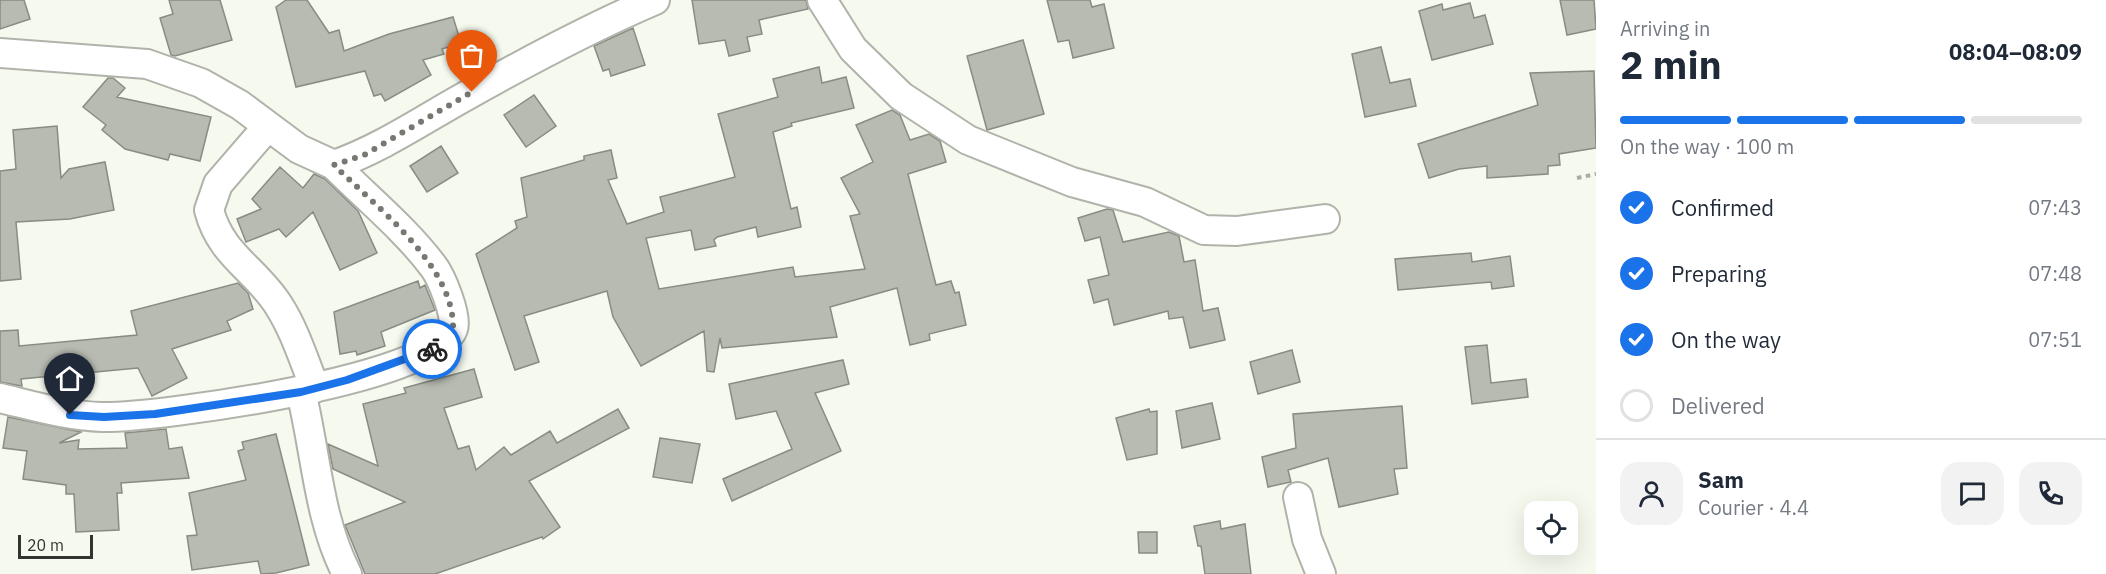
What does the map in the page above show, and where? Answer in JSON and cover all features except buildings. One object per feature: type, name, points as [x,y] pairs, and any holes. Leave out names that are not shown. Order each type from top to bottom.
[{"type":"street","points":[[334,165],[364,155],[527,61],[655,0]]},
{"type":"street","points":[[822,0],[853,49],[893,88],[968,140],[1072,182],[1145,202],[1204,230],[1237,231],[1325,219]]},
{"type":"street","points":[[0,53],[147,64],[201,83],[240,105],[299,149],[334,165],[434,267],[453,314],[453,329],[445,340],[429,351],[347,380],[308,390],[155,414],[104,417],[70,415],[0,398]]},
{"type":"street","points":[[268,126],[218,184],[209,210],[222,244],[241,266],[261,282],[280,308],[308,390],[327,518],[336,553],[346,574]]},
{"type":"street","points":[[1298,497],[1307,539],[1321,574]]},
{"type":"path","points":[[1577,178],[1596,174]]},
{"type":"way so far","points":[[432,349],[445,340],[453,329],[453,314],[434,267],[334,165],[364,155],[472,92]]},
{"type":"route","points":[[70,415],[104,417],[155,414],[301,392],[347,380],[432,349]]}]
